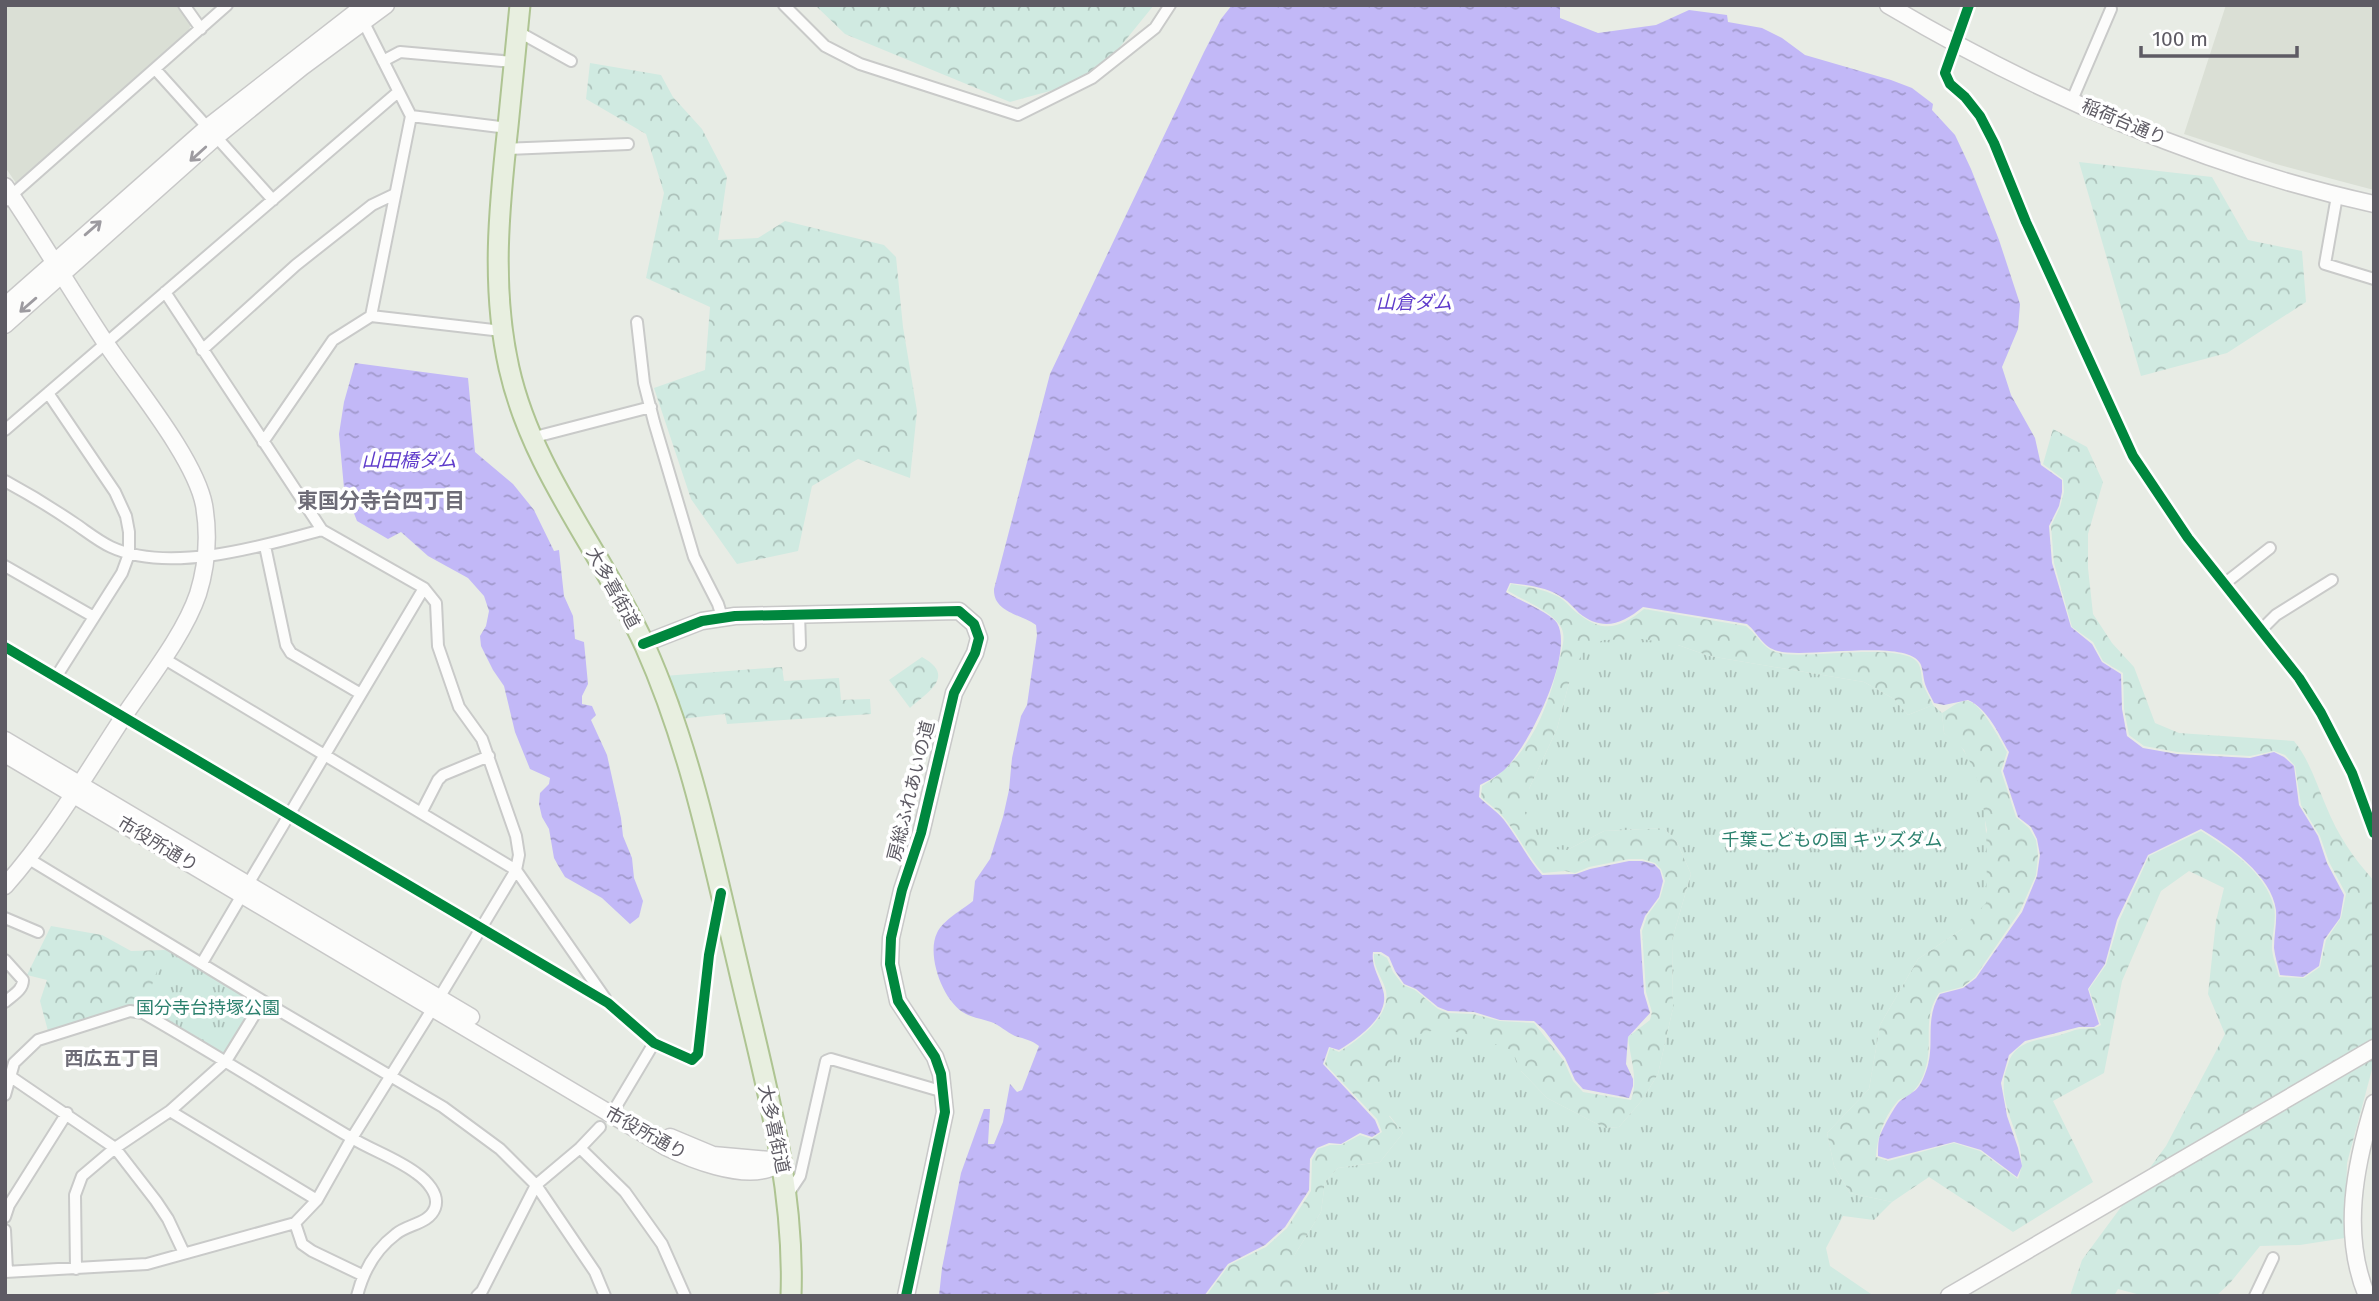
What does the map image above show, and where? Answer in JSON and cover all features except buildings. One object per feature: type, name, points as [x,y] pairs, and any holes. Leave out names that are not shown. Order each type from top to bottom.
[{"type":"highway","name":"大多喜街道","points":[[520,5],[498,247],[502,331],[510,373],[531,438],[551,480],[620,596],[643,643],[684,748],[721,893],[782,1161],[791,1242],[791,1296]]},
{"type":"street","points":[[184,5],[201,29]]},
{"type":"street","points":[[5,886],[29,859],[163,658],[190,612],[198,593],[206,556],[203,502],[196,479],[7,194],[227,5]]},
{"type":"street","points":[[5,326],[58,269],[212,132],[360,10],[386,5]]},
{"type":"street","points":[[784,5],[825,46],[860,64],[1018,115],[1092,78],[1155,28],[1170,5]]},
{"type":"street","name":"稲荷台通り","points":[[1888,5],[1954,45],[2137,130],[2283,181],[2374,204]]},
{"type":"street","points":[[1969,5],[1945,73],[1950,84],[1980,116],[1994,143],[2031,234],[2133,456],[2188,538],[2299,678],[2321,713],[2352,773],[2374,833]]},
{"type":"street","points":[[2072,100],[2111,9]]},
{"type":"street","points":[[360,10],[411,116],[371,316]]},
{"type":"street","points":[[517,31],[571,61]]},
{"type":"street","points":[[383,61],[400,52],[514,62]]},
{"type":"street","points":[[155,69],[273,200]]},
{"type":"street","points":[[5,430],[398,92]]},
{"type":"street","points":[[411,116],[508,128]]},
{"type":"street","points":[[505,149],[628,144]]},
{"type":"street","points":[[202,350],[296,265],[372,205],[395,194]]},
{"type":"street","points":[[2337,196],[2325,264],[2374,279]]},
{"type":"street","points":[[5,306],[58,269]]},
{"type":"street","points":[[5,1230],[6,1271],[147,1264],[295,1223],[317,1200],[516,870],[519,855],[516,836],[489,756],[482,739],[459,707],[438,646],[436,603],[424,588],[322,530],[165,292]]},
{"type":"street","points":[[263,442],[333,340],[371,316],[502,331]]},
{"type":"street","points":[[637,322],[644,383],[694,558],[722,617]]},
{"type":"street","points":[[48,393],[115,492],[126,516],[128,554],[122,573],[56,677]]},
{"type":"street","points":[[531,438],[651,407]]},
{"type":"street","points":[[5,481],[108,546],[128,554],[163,557],[206,556],[265,546],[322,530]]},
{"type":"street","points":[[265,546],[290,653],[361,694]]},
{"type":"street","points":[[2224,584],[2270,548]]},
{"type":"street","points":[[5,566],[94,617]]},
{"type":"street","points":[[2261,630],[2276,615],[2332,580]]},
{"type":"street","points":[[202,963],[424,588]]},
{"type":"street","name":"房総ふれあいの道","points":[[643,643],[702,621],[722,617],[959,611],[974,624],[979,638],[975,653],[954,693],[921,833],[891,938],[890,964],[898,1001],[935,1057],[944,1092],[945,1112],[906,1296]]},
{"type":"street","points":[[799,613],[800,645]]},
{"type":"street","points":[[5,647],[608,1003],[654,1043],[671,1053],[692,1060],[696,1058],[709,955],[721,893]]},
{"type":"street","points":[[163,658],[516,870],[608,1003]]},
{"type":"street","name":"市役所通り","points":[[5,740],[76,789],[436,1003],[685,1157],[729,1169],[768,1169],[782,1161]]},
{"type":"street","name":"市役所通り","points":[[5,754],[76,789]]},
{"type":"street","points":[[421,813],[443,775],[489,756]]},
{"type":"street","points":[[29,859],[453,1114],[499,1149],[536,1185],[595,1272],[605,1296]]},
{"type":"street","points":[[5,918],[38,932]]},
{"type":"street","points":[[5,960],[23,980],[23,986],[5,1002]]},
{"type":"street","points":[[76,1269],[74,1220],[78,1186],[82,1176],[116,1148],[170,1111],[226,1060],[263,1001]]},
{"type":"street","name":"市役所通り","points":[[436,1003],[676,1140],[704,1152],[732,1158],[782,1161]]},
{"type":"street","points":[[5,1095],[15,1063],[38,1040],[131,1011],[143,1013],[226,1060],[352,1138],[416,1173],[431,1187],[436,1198],[430,1216],[398,1231],[386,1243],[362,1275],[357,1296]]},
{"type":"street","points":[[617,1105],[654,1043]]},
{"type":"street","points":[[1948,1296],[2374,1048]]},
{"type":"street","points":[[787,1196],[800,1176],[826,1060],[831,1059],[944,1092]]},
{"type":"street","points":[[11,1077],[116,1148],[156,1201],[184,1253]]},
{"type":"street","points":[[2367,1296],[2354,1240],[2354,1179],[2374,1103]]},
{"type":"street","points":[[170,1111],[317,1200]]},
{"type":"street","points":[[5,1217],[9,1205],[67,1114]]},
{"type":"street","points":[[481,1294],[536,1185],[580,1148],[600,1127]]},
{"type":"street","points":[[580,1148],[625,1192],[662,1244],[681,1294]]},
{"type":"street","points":[[295,1223],[302,1244],[362,1275]]},
{"type":"street","points":[[2255,1296],[2273,1258]]},
{"type":"shaded area","points":[[5,5],[177,5],[191,24],[188,33],[16,183],[5,167]]},
{"type":"shaded area","points":[[2226,5],[2374,5],[2374,190],[2276,164],[2184,134]]},
{"type":"green space","points":[[815,5],[1154,5],[1094,79],[1010,102],[845,34]]},
{"type":"green space","points":[[590,63],[661,75],[673,97],[702,129],[727,177],[718,240],[758,238],[785,221],[884,245],[896,257],[903,327],[917,411],[910,478],[858,459],[812,486],[798,551],[737,564],[691,499],[654,388],[705,370],[710,307],[646,278],[664,193],[646,134],[586,99]]},
{"type":"green space","points":[[2079,162],[2212,177],[2248,240],[2302,251],[2306,302],[2227,353],[2141,376]]},
{"type":"green space","points":[[2053,429],[2087,447],[2103,482],[2088,534],[2088,568],[2093,614],[2112,643],[2134,667],[2155,723],[2179,733],[2294,741],[2309,764],[2341,837],[2374,881],[2374,1062],[2347,1163],[2345,1238],[2300,1245],[2260,1246],[2216,1296],[2144,1296],[2118,1289],[2114,1296],[2070,1296],[2082,1260],[2166,1146],[2225,1034],[2208,994],[2216,921],[2224,888],[2189,871],[2161,891],[2122,981],[2104,1073],[2053,1101],[2093,1182],[2013,1232],[1929,1177],[1892,1202],[1850,1193],[1834,1166],[1827,1133],[1869,1089],[1880,1025],[1918,959],[1962,929],[1987,830],[1977,782],[1964,750],[1944,733],[1942,713],[1958,703],[1968,701],[1979,709],[2007,752],[2001,771],[2016,817],[2029,828],[2036,840],[2036,875],[2020,911],[1975,977],[1962,987],[1939,993],[1930,1014],[1927,1064],[1923,1076],[1914,1091],[1899,1100],[1884,1121],[1876,1157],[1888,1161],[1954,1143],[1980,1151],[2018,1179],[2021,1153],[2008,1112],[2004,1084],[2010,1058],[2027,1043],[2101,1025],[2089,989],[2106,965],[2119,921],[2149,856],[2201,831],[2255,872],[2274,907],[2272,950],[2279,977],[2304,978],[2320,967],[2326,940],[2341,918],[2346,894],[2329,862],[2320,836],[2301,805],[2295,766],[2285,755],[2274,751],[2250,756],[2177,752],[2144,746],[2129,735],[2124,709],[2123,673],[2103,661],[2093,642],[2072,627],[2054,563],[2051,526],[2064,492],[2063,479],[2043,464]]},
{"type":"green space","points":[[1511,584],[1553,594],[1597,625],[1620,624],[1644,609],[1746,626],[1765,645],[1779,653],[1792,655],[1875,652],[1909,657],[1919,665],[1923,685],[1933,705],[1908,715],[1894,699],[1864,682],[1709,656],[1678,645],[1569,683],[1557,729],[1529,789],[1567,850],[1604,831],[1664,828],[1677,842],[1691,874],[1672,940],[1673,1008],[1658,1074],[1643,1099],[1619,1127],[1605,1128],[1547,1098],[1521,1071],[1389,1116],[1403,1133],[1380,1162],[1338,1168],[1325,1182],[1321,1212],[1294,1256],[1300,1294],[1305,1296],[1206,1296],[1229,1265],[1266,1247],[1287,1228],[1311,1191],[1312,1160],[1318,1149],[1341,1145],[1360,1135],[1372,1139],[1382,1132],[1377,1119],[1325,1064],[1330,1048],[1339,1052],[1355,1041],[1372,1027],[1383,1010],[1386,991],[1375,964],[1374,954],[1387,958],[1403,985],[1415,990],[1438,1009],[1500,1021],[1534,1023],[1564,1061],[1573,1081],[1583,1092],[1631,1100],[1634,1077],[1628,1037],[1650,1020],[1652,1012],[1646,992],[1642,931],[1647,916],[1660,898],[1665,881],[1661,869],[1655,863],[1642,859],[1589,867],[1575,873],[1543,873],[1505,819],[1481,797],[1482,786],[1511,763],[1541,718],[1563,645],[1563,633],[1556,620],[1508,591]]},
{"type":"green space","name":"千葉こどもの国 キッズダム","points":[[1642,639],[1678,645],[1709,656],[1864,682],[1894,699],[1908,715],[1933,705],[1942,713],[1944,733],[1962,748],[1973,768],[1983,805],[1985,825],[1986,903],[1962,929],[1918,959],[1880,1025],[1869,1089],[1827,1133],[1834,1166],[1850,1193],[1892,1202],[1874,1220],[1843,1216],[1826,1248],[1830,1266],[1874,1296],[1673,1296],[1667,1291],[1643,1296],[1300,1294],[1294,1280],[1294,1256],[1321,1212],[1325,1182],[1338,1168],[1380,1162],[1403,1133],[1373,1094],[1391,1060],[1407,1042],[1421,1034],[1449,1031],[1512,1050],[1521,1071],[1547,1098],[1605,1128],[1619,1127],[1643,1099],[1658,1074],[1673,1008],[1672,940],[1691,874],[1677,842],[1664,828],[1604,831],[1567,850],[1554,849],[1532,835],[1525,812],[1529,789],[1557,729],[1569,683],[1583,651],[1603,640]]},
{"type":"green space","points":[[922,657],[932,664],[938,677],[931,689],[910,708],[889,680]]},
{"type":"green space","points":[[782,667],[784,681],[839,678],[841,700],[870,699],[871,714],[727,724],[725,714],[680,719],[664,676]]},
{"type":"green space","points":[[51,926],[102,935],[131,951],[164,950],[182,964],[144,1008],[129,1007],[48,1031],[40,1001],[47,980],[27,975]]},
{"type":"green space","name":"国分寺台持塚公園","points":[[166,946],[254,998],[256,1005],[225,1054],[144,1007]]},
{"type":"water","name":"山倉ダム","points":[[1232,5],[1560,5],[1560,18],[1598,33],[1656,25],[1689,10],[1727,15],[1728,22],[1762,28],[1782,38],[1805,55],[1912,88],[1933,104],[1932,110],[1955,135],[1971,169],[2020,304],[2018,329],[2002,367],[2011,395],[2035,438],[2041,465],[2062,480],[2059,506],[2049,526],[2052,563],[2071,627],[2092,644],[2102,662],[2121,674],[2122,709],[2127,736],[2143,748],[2177,754],[2250,758],[2274,752],[2294,766],[2299,805],[2318,836],[2327,863],[2344,895],[2340,918],[2324,940],[2319,966],[2303,977],[2280,975],[2274,948],[2276,910],[2273,897],[2247,863],[2201,829],[2148,855],[2117,920],[2105,964],[2088,989],[2099,1024],[2025,1041],[2009,1055],[2001,1083],[2007,1116],[2022,1166],[2017,1177],[1981,1150],[1954,1142],[1888,1159],[1878,1156],[1880,1136],[1891,1113],[1900,1101],[1918,1088],[1925,1074],[1930,1053],[1932,1014],[1940,994],[1963,988],[1976,978],[2022,912],[2037,876],[2040,855],[2037,839],[2031,827],[2018,817],[2003,771],[2009,752],[1992,722],[1981,709],[1968,700],[1944,705],[1934,703],[1925,684],[1922,667],[1911,656],[1876,650],[1809,653],[1778,651],[1764,643],[1747,624],[1643,607],[1628,618],[1604,624],[1588,619],[1551,591],[1510,583],[1506,592],[1557,623],[1561,637],[1560,656],[1546,700],[1525,743],[1503,771],[1480,785],[1479,797],[1504,820],[1542,875],[1576,874],[1629,861],[1642,861],[1654,864],[1660,870],[1663,881],[1659,897],[1645,916],[1640,930],[1644,993],[1650,1013],[1628,1037],[1626,1064],[1633,1079],[1629,1098],[1583,1089],[1575,1080],[1565,1058],[1534,1021],[1500,1020],[1474,1012],[1448,1011],[1438,1007],[1416,989],[1404,984],[1389,957],[1381,952],[1373,952],[1374,966],[1383,990],[1382,1009],[1371,1025],[1355,1039],[1339,1050],[1329,1047],[1323,1064],[1375,1120],[1380,1132],[1372,1137],[1360,1133],[1341,1144],[1329,1143],[1317,1148],[1310,1159],[1309,1190],[1285,1227],[1265,1245],[1228,1264],[1204,1296],[939,1296],[961,1173],[984,1109],[990,1109],[988,1144],[994,1144],[1003,1122],[1010,1084],[1017,1092],[1022,1090],[1039,1046],[958,1008],[944,989],[935,965],[934,942],[937,933],[948,920],[973,901],[975,881],[990,859],[1009,790],[1012,758],[1021,716],[1027,705],[1037,635],[1036,625],[1003,608],[995,597],[994,589],[1050,374],[1204,52],[1221,19]]},
{"type":"water","name":"山田橋ダム","points":[[355,363],[468,378],[475,452],[513,484],[534,510],[554,551],[559,550],[564,596],[573,616],[575,639],[584,642],[588,684],[582,696],[582,704],[592,706],[596,715],[591,720],[607,755],[623,836],[632,858],[634,878],[643,901],[639,917],[630,924],[602,898],[565,877],[554,858],[549,829],[539,804],[540,793],[549,784],[550,778],[530,769],[515,732],[504,686],[481,646],[480,636],[486,626],[489,611],[484,596],[468,578],[428,556],[401,532],[388,539],[357,521],[344,488],[339,434],[344,402]]},
{"type":"cycle path","points":[[1969,5],[1945,73],[1950,84],[1980,116],[1994,143],[2026,222],[2133,456],[2188,538],[2299,678],[2321,713],[2352,773],[2374,833]]},
{"type":"cycle path","points":[[643,644],[702,621],[735,616],[959,611],[974,624],[979,638],[975,653],[954,693],[921,833],[902,890],[891,938],[890,964],[898,1001],[935,1057],[941,1074],[945,1112],[906,1296]]},
{"type":"cycle path","points":[[5,647],[608,1003],[654,1043],[692,1060],[698,1054],[709,955],[721,893]]},
{"type":"district","name":"東国分寺台四丁目","points":[[381,501]]},
{"type":"district","name":"西広五丁目","points":[[112,1058]]}]
